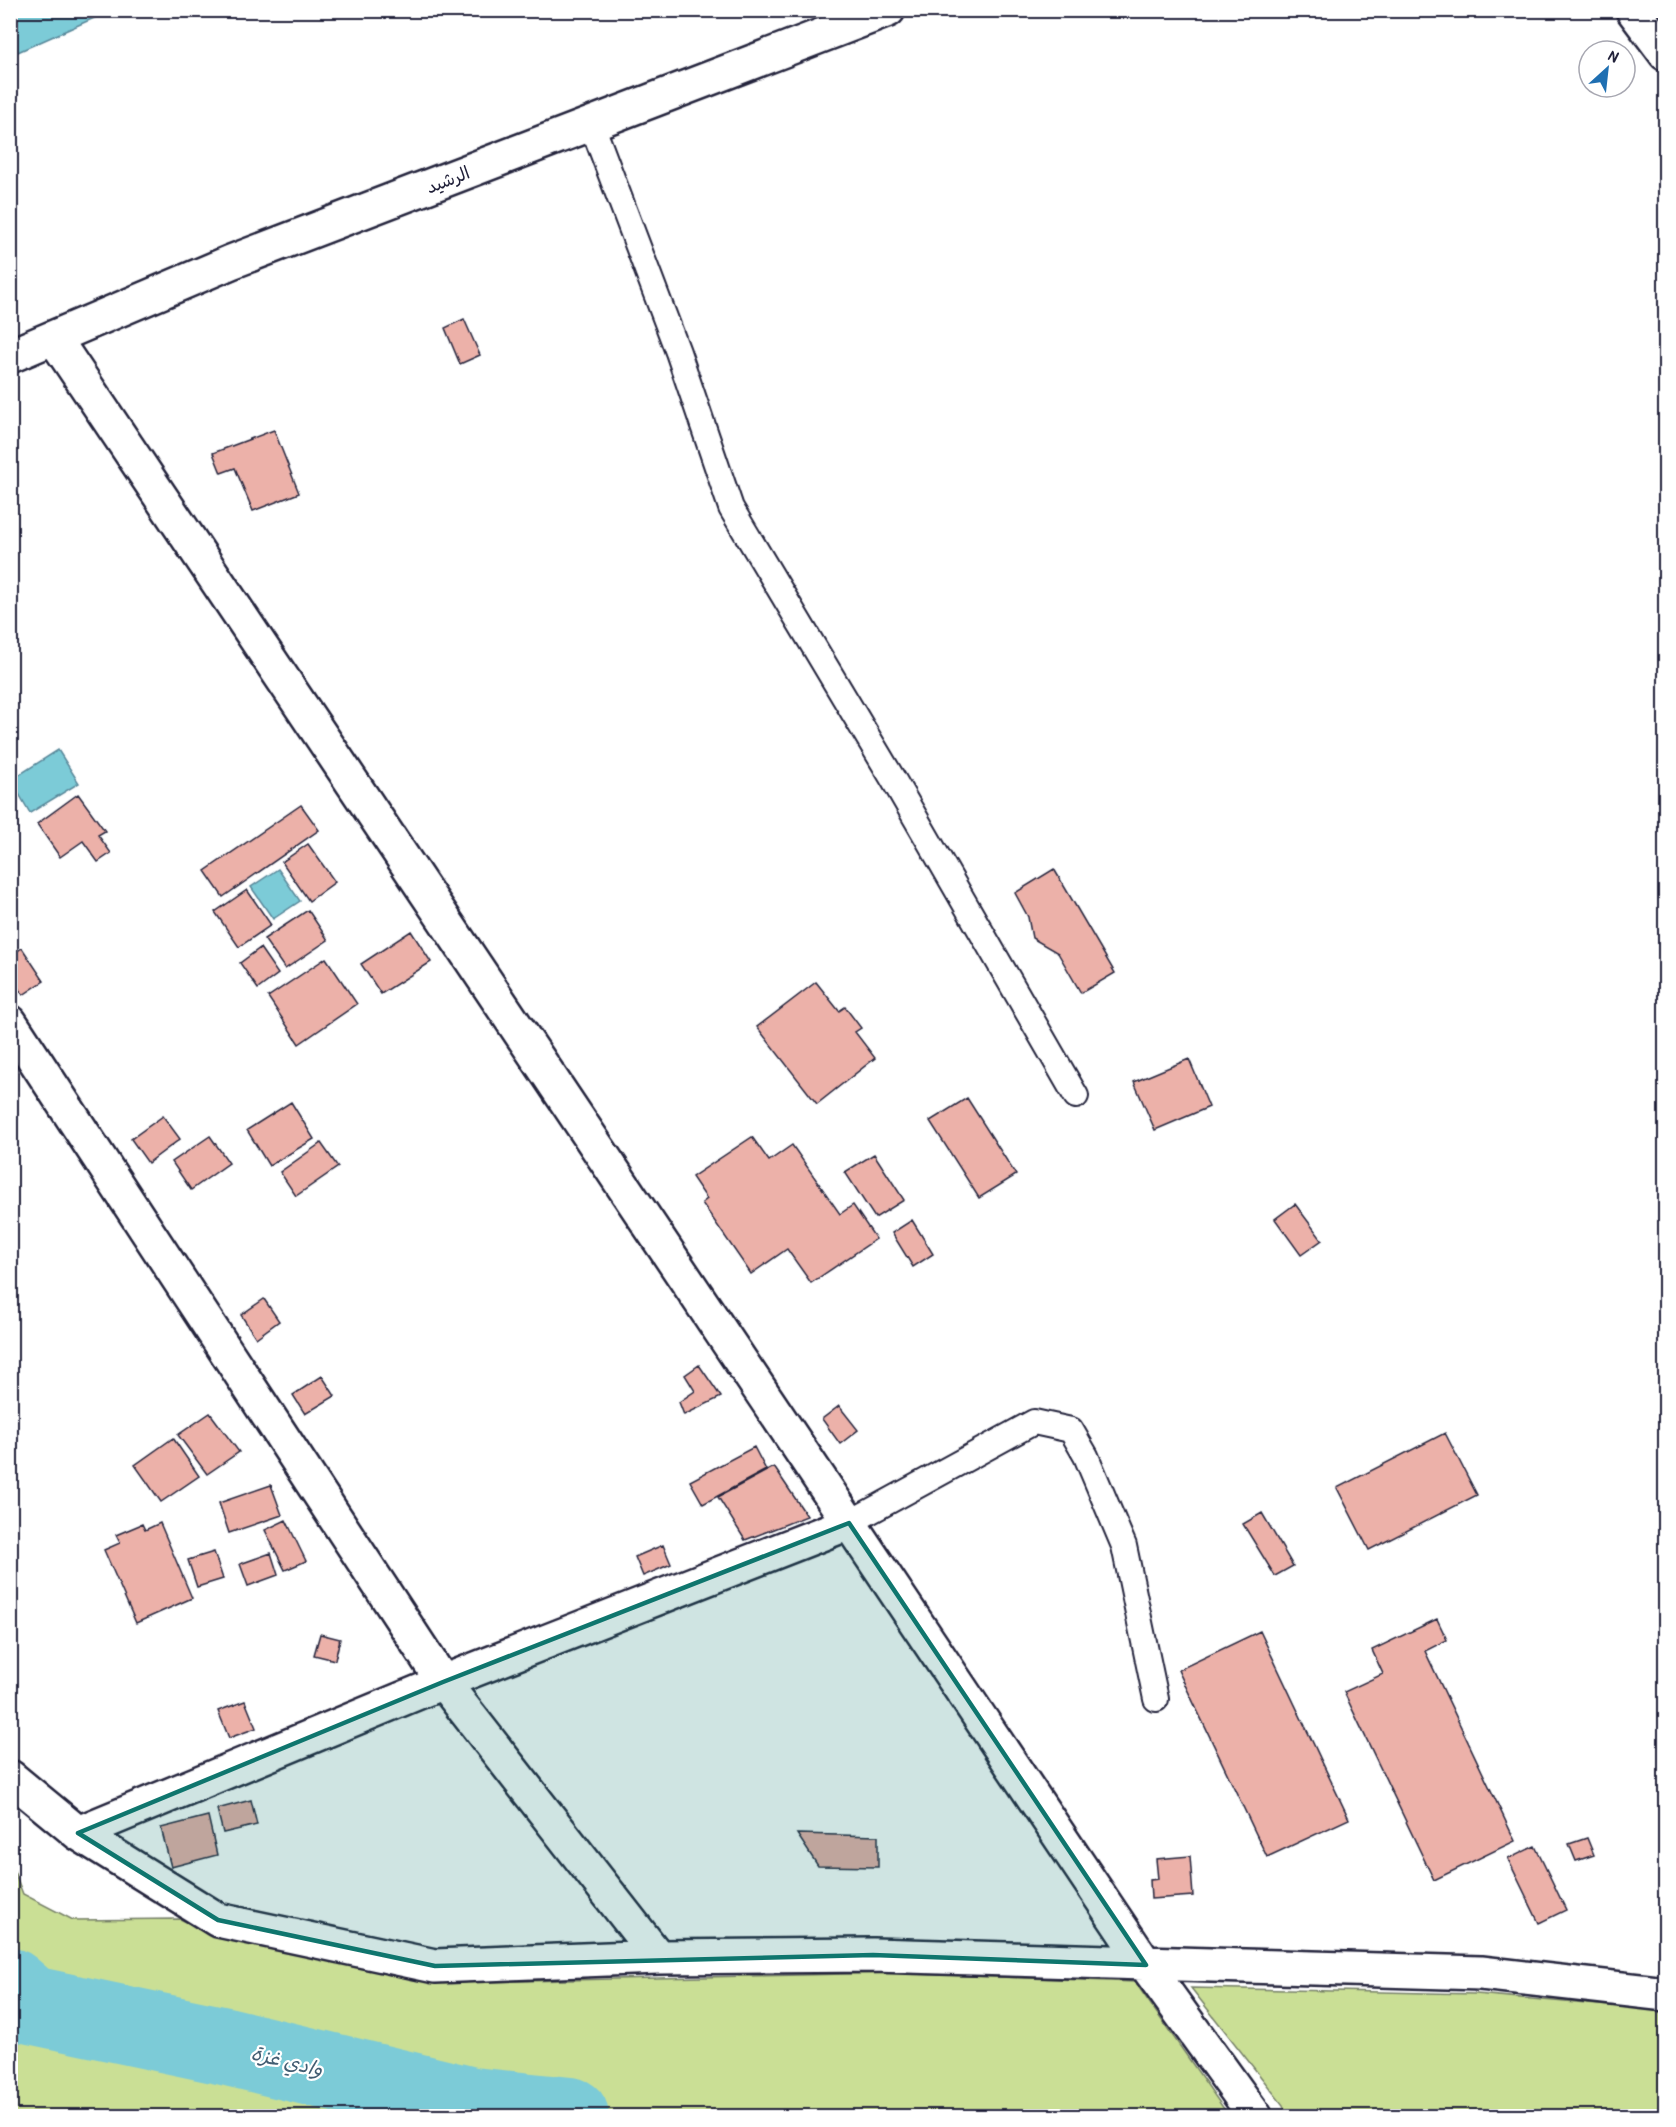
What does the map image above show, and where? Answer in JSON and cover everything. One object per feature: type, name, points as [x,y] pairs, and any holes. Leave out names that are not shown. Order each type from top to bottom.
[{"type":"street","name":"الرشيد","points":[[10,356],[231,262],[888,10]]},
{"type":"street","points":[[1633,10],[1665,54]]},
{"type":"street","points":[[54,338],[1146,1965],[1255,2116]]},
{"type":"street","points":[[10,1022],[443,1682],[658,1957]]},
{"type":"street","points":[[78,1833],[443,1682],[849,1523]]},
{"type":"street","points":[[10,1777],[78,1833],[218,1920],[435,1966],[658,1957],[873,1955],[1146,1965],[1481,1973],[1665,1994]]},
{"type":"lane","points":[[592,125],[678,352],[730,508],[893,778],[1076,1096]]},
{"type":"lane","points":[[849,1523],[1034,1422],[1071,1430],[1086,1456],[1124,1546],[1156,1699]]},
{"type":"highlighted area","points":[[849,1523],[1146,1965],[873,1955],[435,1966],[218,1920],[78,1833],[443,1682]]},
{"type":"green space","points":[[10,1861],[23,1894],[73,1920],[180,1919],[215,1935],[432,1983],[891,1973],[1135,1982],[1229,2116],[11,2116]]},
{"type":"green space","points":[[1191,1988],[1476,1994],[1665,2011],[1665,2116],[1287,2116],[1283,2105]]},
{"type":"water","points":[[11,10],[110,10],[110,11],[11,55]]},
{"type":"water","points":[[58,750],[79,783],[30,813],[11,780]]},
{"type":"water","points":[[278,869],[300,901],[273,919],[251,887]]},
{"type":"building","points":[[464,319],[480,355],[460,364],[445,328]]},
{"type":"building","points":[[274,430],[299,493],[253,511],[235,468],[221,473],[213,453]]},
{"type":"building","points":[[78,794],[105,831],[98,835],[111,853],[98,862],[83,841],[60,857],[37,824]]},
{"type":"building","points":[[301,805],[319,830],[223,897],[205,871]]},
{"type":"building","points":[[308,844],[335,882],[309,901],[282,862]]},
{"type":"building","points":[[1054,869],[1115,973],[1081,993],[1058,953],[1032,938],[1028,917],[1015,893]]},
{"type":"building","points":[[247,890],[271,925],[239,947],[215,912]]},
{"type":"building","points":[[308,910],[328,940],[285,969],[264,939]]},
{"type":"building","points":[[411,931],[431,962],[381,994],[361,964]]},
{"type":"building","points":[[22,948],[44,981],[23,995],[10,976],[10,956]]},
{"type":"building","points":[[260,948],[278,974],[258,989],[240,963]]},
{"type":"building","points":[[326,958],[357,1004],[299,1044],[268,997]]},
{"type":"building","points":[[816,982],[839,1011],[845,1007],[861,1028],[855,1032],[875,1058],[817,1104],[757,1027]]},
{"type":"building","points":[[1189,1059],[1209,1107],[1155,1130],[1134,1082]]},
{"type":"building","points":[[967,1098],[1016,1175],[979,1198],[930,1121]]},
{"type":"building","points":[[291,1102],[314,1139],[269,1166],[247,1130]]},
{"type":"building","points":[[163,1116],[180,1139],[148,1163],[131,1139]]},
{"type":"building","points":[[210,1136],[229,1163],[191,1190],[172,1162]]},
{"type":"building","points":[[752,1137],[769,1161],[792,1145],[840,1214],[853,1205],[876,1239],[811,1283],[787,1249],[751,1274],[702,1203],[707,1199],[692,1177]]},
{"type":"building","points":[[321,1143],[338,1167],[296,1196],[280,1172]]},
{"type":"building","points":[[874,1154],[904,1200],[875,1218],[845,1172]]},
{"type":"building","points":[[1295,1204],[1322,1240],[1301,1255],[1275,1219]]},
{"type":"building","points":[[912,1220],[933,1254],[913,1267],[892,1233]]},
{"type":"building","points":[[264,1299],[279,1321],[256,1338],[241,1315]]},
{"type":"building","points":[[699,1365],[721,1397],[684,1415],[679,1402],[695,1391],[685,1375]]},
{"type":"building","points":[[322,1376],[335,1396],[305,1414],[293,1395]]},
{"type":"building","points":[[839,1406],[858,1430],[840,1444],[822,1419]]},
{"type":"building","points":[[210,1413],[239,1452],[207,1474],[178,1435]]},
{"type":"building","points":[[1445,1433],[1477,1495],[1369,1550],[1337,1488]]},
{"type":"building","points":[[173,1438],[199,1476],[161,1502],[135,1465]]},
{"type":"building","points":[[754,1447],[766,1470],[703,1504],[690,1481]]},
{"type":"building","points":[[774,1467],[807,1516],[745,1540],[718,1497]]},
{"type":"building","points":[[271,1485],[282,1515],[229,1533],[219,1503]]},
{"type":"building","points":[[1262,1513],[1293,1566],[1275,1576],[1243,1524]]},
{"type":"building","points":[[286,1520],[306,1561],[285,1570],[265,1530]]},
{"type":"building","points":[[160,1523],[192,1598],[136,1623],[104,1550],[120,1543],[116,1535],[142,1524],[145,1530]]},
{"type":"building","points":[[663,1545],[671,1564],[643,1576],[635,1557]]},
{"type":"building","points":[[214,1552],[223,1579],[197,1587],[188,1560]]},
{"type":"building","points":[[271,1553],[278,1575],[248,1586],[240,1564]]},
{"type":"building","points":[[1437,1619],[1447,1640],[1425,1651],[1515,1841],[1434,1880],[1344,1692],[1383,1674],[1372,1650]]},
{"type":"building","points":[[1260,1631],[1349,1819],[1267,1857],[1178,1670]]},
{"type":"building","points":[[320,1634],[340,1639],[335,1660],[314,1655]]},
{"type":"building","points":[[245,1701],[256,1728],[229,1738],[218,1711]]},
{"type":"building","points":[[251,1800],[257,1825],[223,1833],[217,1809]]},
{"type":"building","points":[[208,1816],[217,1855],[171,1867],[161,1828]]},
{"type":"building","points":[[797,1834],[878,1836],[878,1867],[818,1866]]},
{"type":"building","points":[[1587,1838],[1594,1855],[1576,1861],[1569,1844]]},
{"type":"building","points":[[1535,1846],[1566,1910],[1539,1923],[1508,1859]]},
{"type":"building","points":[[1190,1856],[1193,1896],[1151,1899],[1150,1880],[1158,1879],[1156,1859]]},
{"type":"waterway","name":"وادي غزة","points":[[10,1987],[31,2005],[225,2046],[472,2106],[570,2116]]}]
